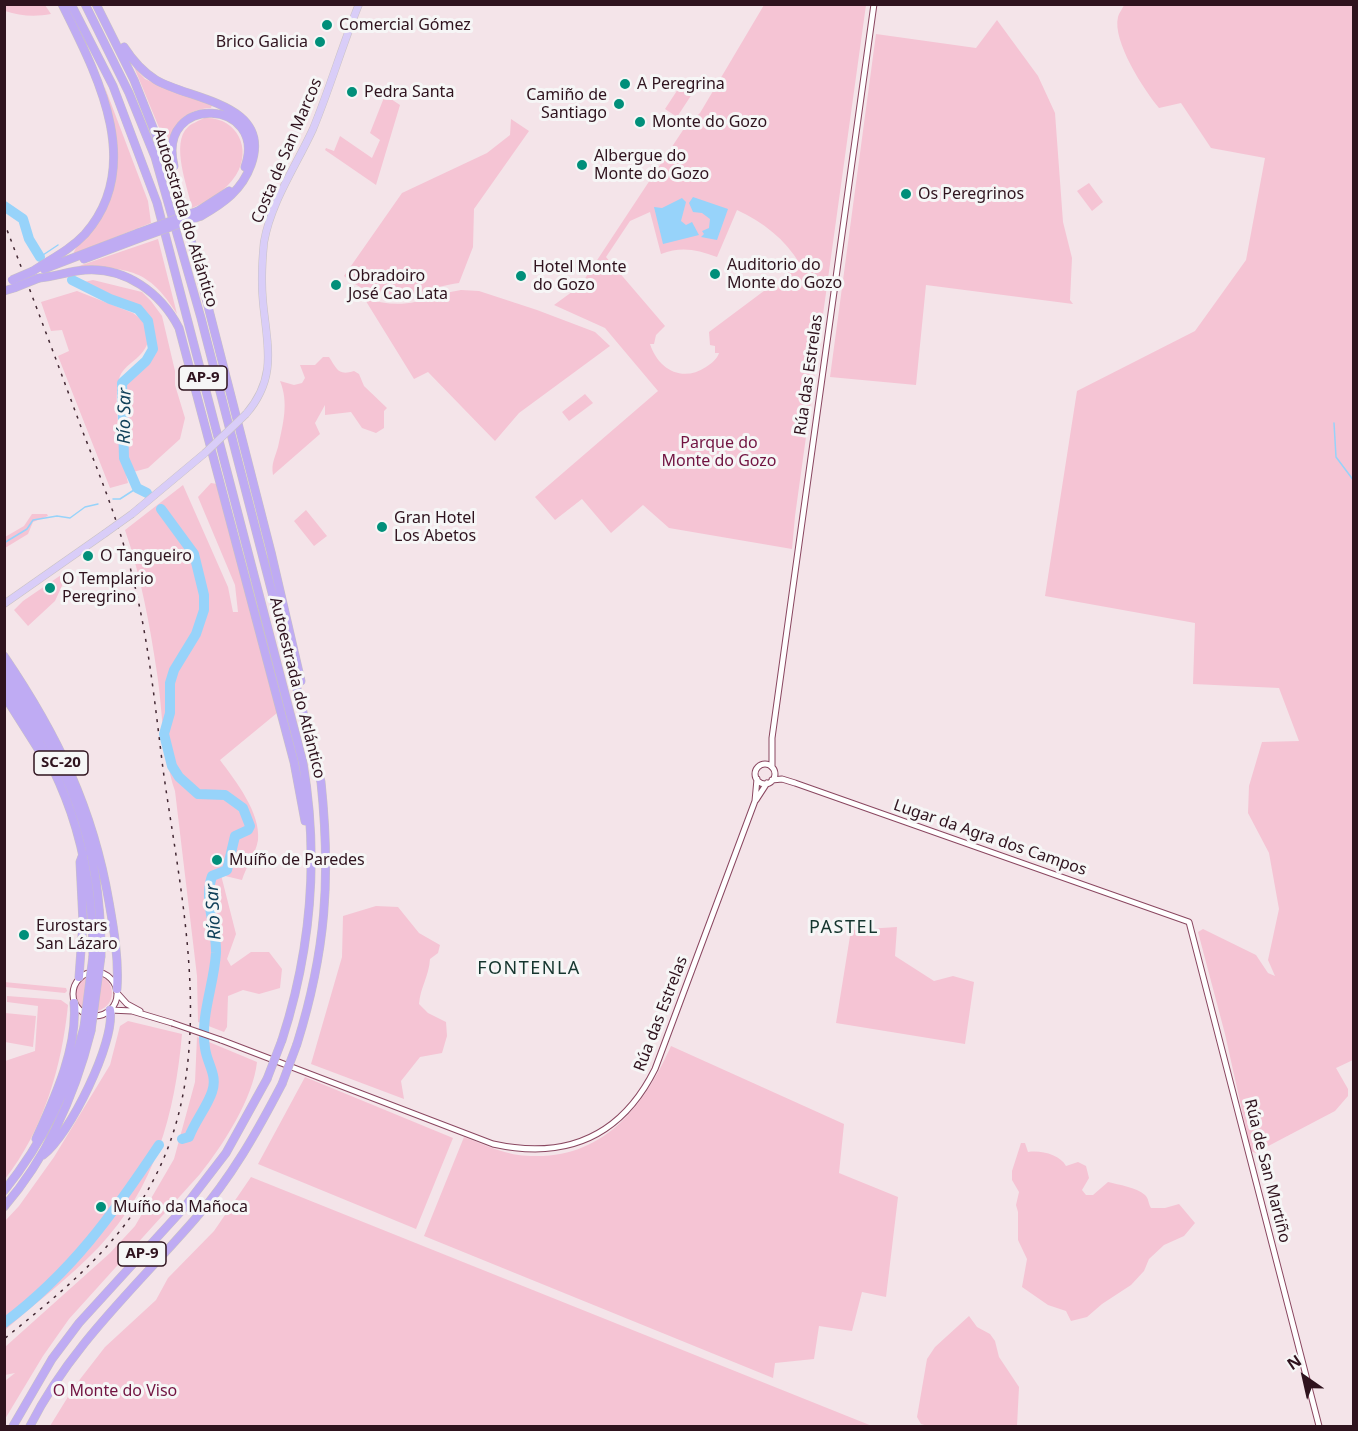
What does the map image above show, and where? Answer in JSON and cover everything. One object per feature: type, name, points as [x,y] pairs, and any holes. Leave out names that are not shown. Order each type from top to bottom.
[{"type":"highway","points":[[36,275],[58,258],[93,224],[108,194],[115,162],[111,126],[102,92],[62,4]]},
{"type":"highway","name":"Autoestrada do Atlántico","points":[[13,1426],[52,1359],[79,1323],[183,1209],[226,1153],[267,1079],[294,1001],[306,943],[312,847],[307,783],[294,721],[157,203],[113,86],[71,4]]},
{"type":"highway","name":"Autoestrada do Atlántico","points":[[30,1426],[92,1330],[196,1218],[222,1186],[265,1117],[282,1084],[297,1044],[322,945],[327,890],[327,844],[321,782],[183,249],[155,157],[129,93],[85,4]]},
{"type":"highway","points":[[98,4],[135,80],[179,193],[271,552],[301,679],[299,692]]},
{"type":"highway","points":[[4,291],[10,284],[219,206],[243,183],[253,160],[254,149],[248,126],[227,106],[165,84],[146,73],[126,51],[98,4]]},
{"type":"highway","points":[[179,193],[180,187],[171,156],[175,133],[185,122],[200,113],[210,111],[228,116],[241,128],[247,139],[248,160],[232,189],[199,214]]},
{"type":"highway","points":[[36,275],[93,270],[127,276],[157,297],[179,328],[294,762],[307,838],[312,847]]},
{"type":"highway","name":"SC-20","points":[[4,656],[63,751],[87,811],[97,848]]},
{"type":"highway","name":"SC-20","points":[[4,669],[57,755],[81,812],[95,867],[97,956],[88,1029],[74,1089],[41,1155],[4,1207]]},
{"type":"highway","name":"SC-20","points":[[4,683],[53,764],[67,796],[83,852],[97,956]]},
{"type":"highway","name":"SC-20","points":[[4,695],[47,763],[53,764]]},
{"type":"highway","points":[[95,867],[97,848]]},
{"type":"highway","points":[[97,848],[113,922],[117,991]]},
{"type":"highway","points":[[79,977],[83,921],[80,862],[83,852]]},
{"type":"highway","points":[[24,1167],[62,1072],[71,1036],[74,1003]]},
{"type":"highway","points":[[41,1155],[52,1148],[67,1125],[98,1063],[112,1021],[110,1010]]},
{"type":"highway","name":"SC-20","points":[[4,1191],[24,1167],[58,1108],[88,1029]]},
{"type":"main road","name":"Costa de San Marcos","points":[[23,593],[132,514],[205,453],[246,414],[263,385],[269,365],[270,345],[262,281],[264,243],[270,219],[314,126],[359,4]]},
{"type":"main road","points":[[4,604],[23,593]]},
{"type":"main road","points":[[4,612],[23,593]]},
{"type":"street","name":"Rúa das Estrelas","points":[[755,801],[769,782],[773,770],[771,749],[874,4]]},
{"type":"street","name":"Rúa das Estrelas","points":[[149,1015],[307,1072],[493,1144],[514,1149],[541,1150],[564,1147],[600,1132],[627,1112],[645,1089],[655,1069],[755,801],[756,770],[763,764],[771,749]]},
{"type":"street","points":[[763,764],[773,770]]},
{"type":"street","name":"Lugar da Agra dos Campos","points":[[773,770],[782,780]]},
{"type":"street","points":[[757,779],[769,782]]},
{"type":"street","name":"Lugar da Agra dos Campos","points":[[769,782],[782,780],[1189,922]]},
{"type":"street","name":"Rúa de San Martiño","points":[[1189,922],[1319,1426]]},
{"type":"street","points":[[98,971],[110,977],[127,1004],[149,1015],[110,1010],[99,1016],[91,1016],[78,1009],[74,1003],[73,986],[79,977],[98,971]]},
{"type":"street","points":[[110,1010],[117,991]]},
{"type":"green space","points":[[4,5],[45,5],[51,14],[33,16],[16,14],[5,11]]},
{"type":"green space","name":"Parque do Monte do Gozo","points":[[764,5],[866,5],[792,549],[669,528],[643,505],[611,533],[582,499],[555,520],[535,497],[658,391],[605,328],[554,305],[580,286],[687,124],[700,113]],"holes":[[[737,210],[780,239],[800,264],[709,332],[710,345],[715,346],[715,353],[719,353],[712,362],[697,372],[688,374],[672,371],[659,360],[650,344],[654,344],[656,335],[665,326],[606,257],[630,221],[650,212],[661,254],[676,250],[689,250],[717,257]]]},
{"type":"green space","points":[[1124,5],[1353,5],[1353,1060],[1336,1068],[1348,1089],[1348,1096],[1335,1111],[1255,1153],[1251,1151],[1225,1034],[1198,932],[1203,929],[1256,955],[1268,973],[1275,976],[1268,960],[1279,909],[1269,853],[1248,813],[1249,786],[1262,742],[1299,741],[1279,688],[1193,684],[1195,623],[1045,596],[1077,391],[1195,331],[1246,260],[1265,158],[1211,148],[1181,103],[1159,108],[1145,90],[1124,52],[1117,27],[1118,17]]},
{"type":"green space","points":[[997,20],[1038,76],[1055,113],[1063,222],[1072,258],[1070,300],[1073,304],[926,285],[916,385],[830,377],[876,34],[976,48]]},
{"type":"green space","points":[[134,67],[145,79],[212,105],[211,108],[194,111],[182,119],[173,131],[167,147]]},
{"type":"green space","points":[[682,83],[694,91],[677,117],[665,109]]},
{"type":"green space","points":[[104,85],[148,201],[151,223],[73,254],[101,218],[109,202],[117,169],[116,136]]},
{"type":"green space","points":[[385,95],[400,105],[376,185],[325,150],[326,148],[334,151],[340,136],[372,158],[380,140],[370,133]]},
{"type":"green space","points":[[204,118],[225,122],[233,128],[242,145],[243,154],[236,175],[227,186],[210,199],[192,208],[182,166],[180,144],[188,127]]},
{"type":"green space","points":[[511,119],[529,131],[474,209],[473,247],[459,283],[414,294],[388,296],[375,294],[344,276],[402,193],[487,153],[510,135]]},
{"type":"green space","points":[[1089,183],[1103,202],[1092,211],[1077,191]]},
{"type":"green space","points":[[158,239],[177,314],[156,288],[136,274],[111,268],[79,266]]},
{"type":"green space","points":[[93,280],[142,292],[162,316],[175,371],[175,385],[185,418],[180,439],[148,468],[133,472],[127,461],[127,382],[146,365],[156,347],[152,320],[142,308],[109,296],[84,282]]},
{"type":"green space","points":[[461,290],[479,291],[537,310],[595,332],[610,346],[519,413],[495,441],[428,372],[414,379],[364,298],[391,304],[408,303],[435,296],[431,293],[440,294]]},
{"type":"green space","points":[[77,291],[133,313],[143,322],[149,332],[145,349],[120,376],[117,413],[128,483],[110,488],[58,356],[69,351],[62,330],[51,331],[41,302]]},
{"type":"green space","points":[[323,357],[329,357],[341,372],[354,371],[359,374],[364,386],[387,408],[384,411],[384,428],[376,433],[362,428],[351,412],[325,415],[325,405],[315,423],[320,434],[273,475],[273,464],[284,414],[284,397],[280,381],[294,385],[302,383],[305,378],[300,365],[315,365]]},
{"type":"green space","points":[[585,394],[593,403],[569,421],[562,412]]},
{"type":"green space","points":[[211,483],[217,484],[277,713],[220,760],[246,797],[258,830],[257,845],[242,880],[221,875],[236,934],[227,959],[231,966],[251,952],[269,952],[282,969],[280,988],[259,994],[243,990],[228,996],[227,1027],[224,1032],[198,1022],[197,976],[175,791],[165,747],[157,673],[148,619],[136,565],[125,530],[183,485],[228,587],[233,612],[238,612],[235,585],[198,497]]},
{"type":"green space","points":[[306,510],[327,536],[314,546],[294,521]]},
{"type":"green space","points":[[32,514],[47,514],[48,516],[33,522],[28,534],[5,548],[5,537],[24,526]]},
{"type":"green space","points":[[64,573],[66,577],[55,601],[28,626],[14,610],[23,601]]},
{"type":"green space","points":[[376,906],[398,907],[419,933],[440,945],[438,953],[430,959],[419,1004],[428,1013],[446,1022],[447,1036],[442,1053],[420,1057],[401,1081],[404,1099],[311,1064],[342,957],[343,916]]},
{"type":"green space","points":[[897,927],[895,956],[934,981],[953,976],[974,982],[965,1044],[836,1023],[851,930]]},
{"type":"green space","points":[[94,975],[107,980],[112,993],[107,1006],[94,1011],[81,1006],[76,993],[81,980]]},
{"type":"green space","points":[[4,982],[66,988],[67,991],[65,993],[5,987]]},
{"type":"green space","points":[[7,996],[61,1000],[68,1005],[61,1051],[48,1097],[30,1140],[5,1179],[5,1061],[35,1051],[38,1006],[7,1002]]},
{"type":"green space","points":[[5,1013],[36,1016],[33,1047],[5,1042]]},
{"type":"green space","points":[[128,1021],[182,1034],[174,1093],[159,1148],[148,1175],[118,1225],[76,1270],[5,1330],[5,1221],[19,1206],[54,1157],[110,1065],[120,1026]]},
{"type":"green space","points":[[197,1037],[257,1062],[250,1091],[236,1121],[200,1174],[69,1319],[43,1356],[5,1419],[5,1381],[15,1373],[5,1375],[5,1347],[110,1253],[135,1226],[174,1159],[195,1082]]},
{"type":"green space","points":[[671,1046],[844,1124],[839,1173],[898,1197],[886,1297],[862,1292],[852,1331],[819,1326],[814,1359],[775,1363],[773,1378],[424,1236],[464,1137],[496,1150],[522,1156],[557,1155],[580,1149],[618,1125],[634,1108],[648,1089]]},
{"type":"green space","points":[[305,1077],[453,1138],[416,1229],[258,1164]]},
{"type":"green space","points":[[1021,1143],[1025,1143],[1028,1152],[1050,1154],[1060,1159],[1066,1166],[1078,1162],[1086,1166],[1089,1178],[1082,1190],[1086,1195],[1093,1195],[1108,1182],[1137,1190],[1145,1195],[1151,1208],[1165,1208],[1179,1204],[1195,1223],[1184,1236],[1164,1245],[1149,1259],[1144,1271],[1131,1285],[1087,1317],[1071,1321],[1066,1311],[1048,1305],[1022,1287],[1027,1259],[1018,1240],[1016,1205],[1019,1192],[1012,1180],[1012,1171]]},
{"type":"green space","name":"O Monte do Viso","points":[[251,1177],[872,1426],[50,1426],[74,1387],[105,1347],[156,1300],[168,1278],[214,1231]]},
{"type":"green space","points":[[969,1316],[977,1327],[990,1334],[995,1341],[999,1357],[1019,1387],[1017,1426],[928,1426],[921,1424],[917,1417],[927,1359],[935,1347]]},
{"type":"water","points":[[693,197],[728,209],[717,240],[701,237],[704,234],[702,231],[709,228],[710,219],[702,213],[693,212],[689,203]]},
{"type":"water","points":[[682,198],[686,202],[681,221],[686,225],[692,222],[699,235],[663,244],[654,207],[662,208]]},
{"type":"waterway","name":"Río Sar","points":[[4,206],[23,219],[29,239],[40,257]]},
{"type":"waterway","points":[[40,257],[58,245]]},
{"type":"waterway","name":"Río Sar","points":[[72,280],[110,299],[138,309],[148,321],[153,349],[146,361],[122,383],[124,458],[137,488],[147,493]]},
{"type":"waterway","points":[[1334,423],[1336,457],[1354,481]]},
{"type":"waterway","points":[[113,499],[120,499],[137,488]]},
{"type":"waterway","points":[[4,543],[27,529],[33,520],[57,516],[70,518],[85,507],[98,504]]},
{"type":"waterway","name":"Río Sar","points":[[161,509],[194,554],[204,595],[204,610],[196,634],[174,670],[170,683],[170,713],[164,734],[172,766],[179,777],[198,794],[225,795],[243,808],[250,826],[248,830],[235,836],[227,870],[212,876],[209,895],[216,953],[204,1036],[214,1086],[189,1137],[182,1139]]},
{"type":"waterway","name":"Río Sar","points":[[4,1323],[28,1304],[90,1241],[159,1145]]},
{"type":"railway","points":[[4,222],[111,505],[133,579],[149,660],[185,922],[190,975],[190,1027],[186,1078],[175,1128],[156,1175],[142,1200],[108,1245],[48,1303],[4,1339]]},
{"type":"place","name":"Comercial Gómez","points":[[327,25]]},
{"type":"place","name":"Brico Galicia","points":[[320,42]]},
{"type":"place","name":"A Peregrina","points":[[625,84]]},
{"type":"place","name":"Pedra Santa","points":[[352,92]]},
{"type":"place","name":"Camiño de Santiago","points":[[619,104]]},
{"type":"place","name":"Monte do Gozo","points":[[640,122]]},
{"type":"place","name":"Albergue do Monte do Gozo","points":[[582,165]]},
{"type":"place","name":"Os Peregrinos","points":[[906,194]]},
{"type":"place","name":"Auditorio do Monte do Gozo","points":[[715,274]]},
{"type":"place","name":"Hotel Monte do Gozo","points":[[521,276]]},
{"type":"place","name":"Obradoiro José Cao Lata","points":[[336,285]]},
{"type":"place","name":"Gran Hotel Los Abetos","points":[[382,527]]},
{"type":"place","name":"O Tangueiro","points":[[88,556]]},
{"type":"place","name":"O Templario Peregrino","points":[[50,588]]},
{"type":"place","name":"Muíño de Paredes","points":[[217,860]]},
{"type":"place","name":"Eurostars San Lázaro","points":[[24,935]]},
{"type":"place","name":"Muíño da Mañoca","points":[[101,1207]]},
{"type":"district","name":"PASTEL","points":[[844,928]]},
{"type":"district","name":"FONTENLA","points":[[529,969]]}]
